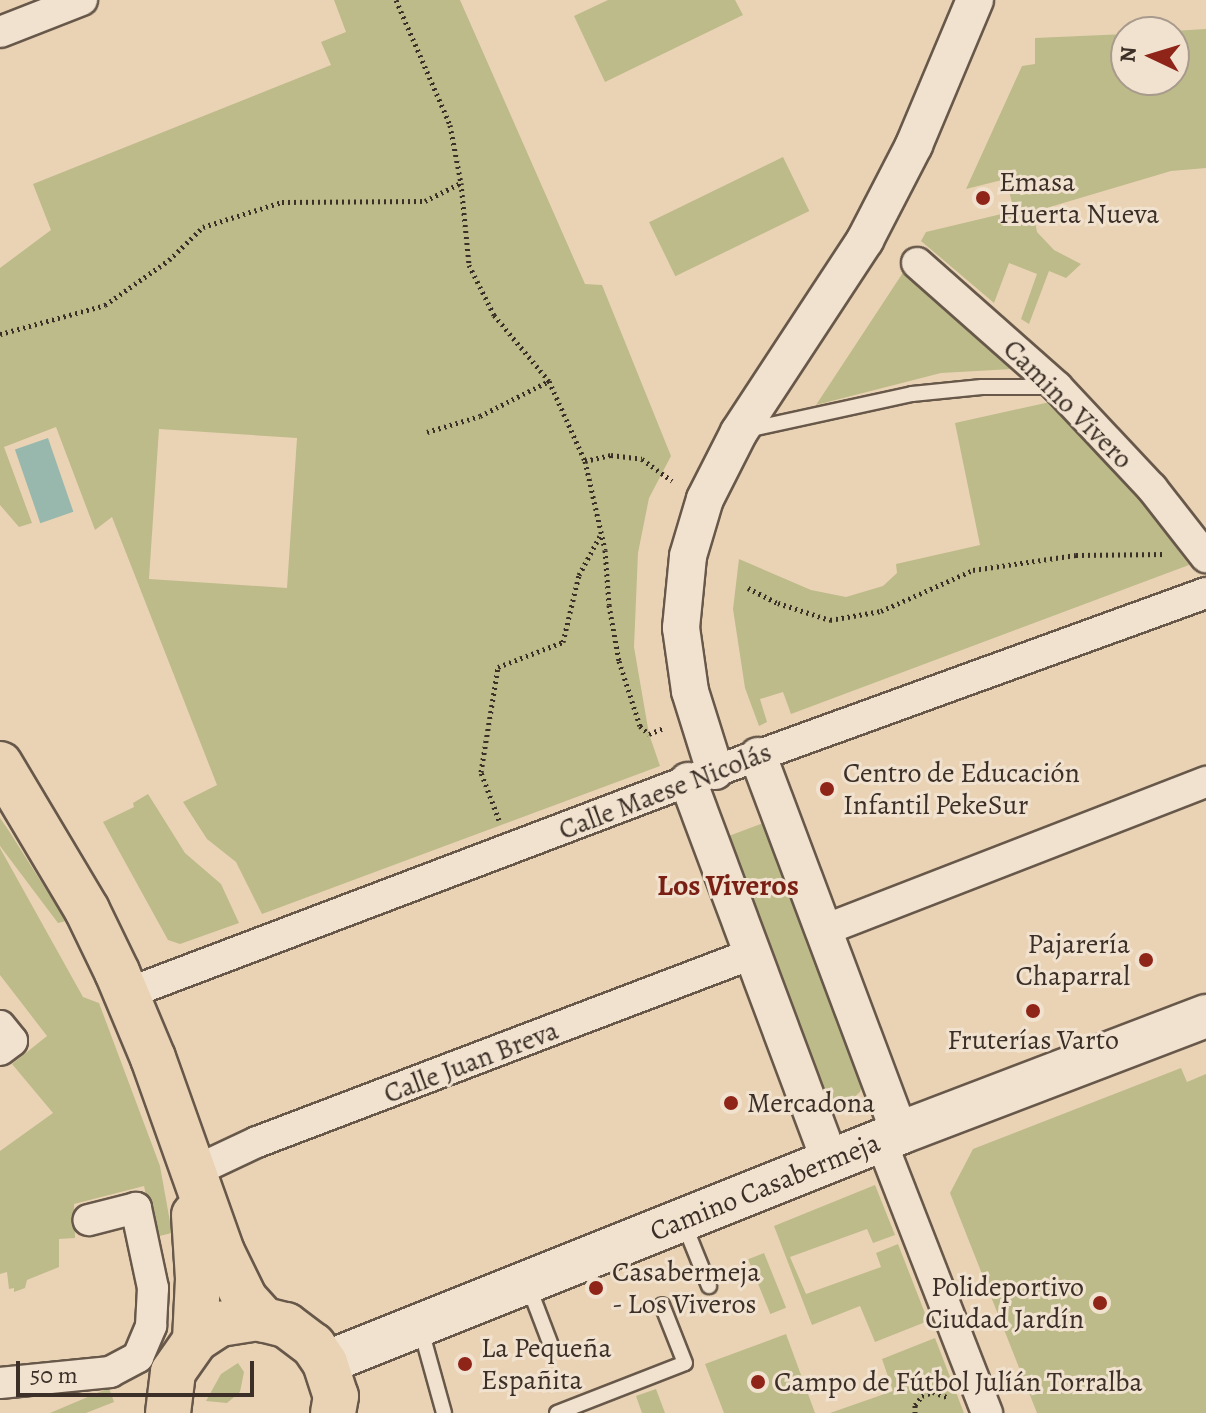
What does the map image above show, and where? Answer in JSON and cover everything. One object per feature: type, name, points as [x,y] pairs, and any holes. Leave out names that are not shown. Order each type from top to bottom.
[{"type":"main road","points":[[0,764],[87,910],[153,1058],[191,1173],[235,1279],[245,1299],[264,1320]]},
{"type":"main road","name":"Camino Casabermeja","points":[[325,1363],[830,1161],[1206,1016]]},
{"type":"main road","points":[[191,1173],[198,1279],[195,1340]]},
{"type":"main road","points":[[168,1413],[173,1372],[195,1340],[220,1324],[264,1320],[286,1325],[313,1345],[325,1363],[336,1396],[333,1413]]},
{"type":"street","points":[[0,32],[82,0]]},
{"type":"street","points":[[950,62],[967,0]]},
{"type":"street","points":[[830,1161],[754,953],[701,776],[681,628],[688,556],[705,499],[739,432],[865,240],[914,145],[975,0]]},
{"type":"street","name":"Camino Vivero","points":[[917,263],[1057,387],[1152,488],[1205,555]]},
{"type":"street","name":"Calle Maese Nicolás","points":[[126,994],[701,776],[1206,593]]},
{"type":"street","points":[[758,756],[824,930],[891,1137],[987,1413]]},
{"type":"street","points":[[824,930],[1206,782]]},
{"type":"street","name":"Calle Juan Breva","points":[[191,1173],[257,1142],[754,953]]},
{"type":"street","points":[[0,1026],[12,1041],[0,1050]]},
{"type":"street","points":[[0,1383],[110,1372],[138,1357],[151,1326],[153,1288],[136,1208],[89,1220]]},
{"type":"lane","points":[[739,432],[912,394],[982,387],[1057,387]]},
{"type":"lane","points":[[682,1220],[709,1286]]},
{"type":"lane","points":[[526,1281],[552,1348]]},
{"type":"lane","points":[[557,1413],[685,1363],[662,1305]]},
{"type":"lane","points":[[419,1326],[444,1413]]},
{"type":"path","points":[[396,0],[450,125],[461,183],[469,265],[494,315],[549,381],[585,461],[601,533],[611,619],[636,713],[640,726],[649,734],[664,728]]},
{"type":"path","points":[[0,334],[105,305],[169,260],[203,227],[282,202],[425,201],[461,183]]},
{"type":"path","points":[[427,432],[480,416],[549,381]]},
{"type":"path","points":[[585,461],[611,455],[642,459],[672,481]]},
{"type":"path","points":[[503,831],[481,772],[498,667],[563,642],[579,575],[601,533]]},
{"type":"path","points":[[748,588],[778,603],[830,620],[881,611],[973,570],[1076,555],[1205,555]]},
{"type":"path","points":[[915,1413],[915,1405],[922,1396],[933,1392],[951,1401]]},
{"type":"shaded area","points":[[334,0],[460,0],[585,284],[602,285],[671,456],[649,498],[638,553],[634,647],[649,734],[660,766],[262,914],[236,862],[207,839],[183,802],[217,785],[112,517],[95,530],[56,427],[4,447],[32,523],[19,527],[0,505],[0,268],[51,230],[33,184],[331,65],[321,42],[346,32]],"holes":[[[159,429],[297,438],[287,588],[149,579]]]},
{"type":"shaded area","points":[[608,0],[735,0],[743,15],[605,82],[574,16]]},
{"type":"shaded area","points":[[1206,29],[1206,168],[1171,171],[1033,212],[1037,232],[1054,250],[1081,264],[1066,278],[1049,271],[1029,324],[1021,319],[1037,274],[1009,263],[994,303],[921,241],[926,232],[1014,211],[1006,179],[966,189],[1022,66],[1035,64],[1035,38],[1110,35],[1110,96],[1190,96],[1190,30]]},
{"type":"shaded area","points":[[783,157],[809,211],[675,276],[649,222]]},
{"type":"shaded area","points":[[904,271],[1012,369],[941,373],[816,405]]},
{"type":"shaded area","points":[[1050,402],[1142,501],[1189,565],[791,714],[783,692],[760,699],[767,722],[759,726],[745,688],[733,609],[739,559],[811,590],[846,597],[883,586],[897,573],[896,564],[980,545],[955,423]]},
{"type":"shaded area","points":[[148,794],[185,853],[221,884],[239,923],[180,944],[168,940],[103,822],[134,807],[133,803]]},
{"type":"shaded area","points":[[0,818],[66,921],[58,923],[0,846]]},
{"type":"shaded area","points":[[766,822],[863,1082],[860,1092],[849,1102],[825,1097],[726,837]]},
{"type":"shaded area","points":[[0,848],[83,997],[99,1003],[160,1166],[172,1233],[155,1237],[144,1186],[74,1204],[75,1238],[59,1239],[59,1267],[27,1280],[25,1288],[14,1292],[14,1288],[9,1289],[7,1272],[0,1274],[0,1151],[53,1113],[12,1064],[47,1036],[0,975]]},
{"type":"shaded area","name":"Polideportivo Ciudad Jardín","points":[[1181,1068],[1187,1082],[1206,1074],[1206,1413],[1037,1413],[950,1193],[973,1149]]},
{"type":"shaded area","points":[[875,1185],[895,1235],[873,1243],[867,1229],[790,1257],[806,1294],[881,1267],[876,1253],[898,1244],[928,1321],[875,1342],[860,1306],[812,1325],[774,1226]]},
{"type":"shaded area","points":[[764,1253],[786,1308],[770,1314],[748,1259]]},
{"type":"shaded area","name":"Campo de Fútbol Julíán Torralba","points":[[786,1334],[815,1413],[724,1413],[705,1364]]},
{"type":"shaded area","points":[[935,1338],[964,1413],[830,1413],[893,1391],[882,1359]]},
{"type":"shaded area","points":[[238,1363],[244,1372],[240,1392],[227,1403],[206,1401],[221,1374]]},
{"type":"shaded area","points":[[109,1388],[114,1402],[86,1413],[50,1413]]},
{"type":"shaded area","points":[[656,1389],[665,1413],[642,1413],[636,1396]]},
{"type":"water","points":[[48,438],[73,512],[40,523],[15,449]]},
{"type":"place","name":"Emasa Huerta Nueva","points":[[983,198]]},
{"type":"place","name":"Centro de Educación Infantil PekeSur","points":[[827,789]]},
{"type":"place","name":"Pajarería Chaparral","points":[[1146,960]]},
{"type":"place","name":"Fruterías Varto","points":[[1033,1011]]},
{"type":"place","name":"Mercadona","points":[[731,1103]]},
{"type":"place","name":"Casabermeja - Los Viveros","points":[[596,1288]]},
{"type":"place","name":"Polideportivo Ciudad Jardín","points":[[1100,1303]]},
{"type":"place","name":"La Pequeña Españita","points":[[465,1364]]},
{"type":"place","name":"Campo de Fútbol Julíán Torralba","points":[[758,1382]]},
{"type":"district","name":"Los Viveros","points":[[728,885]]}]
